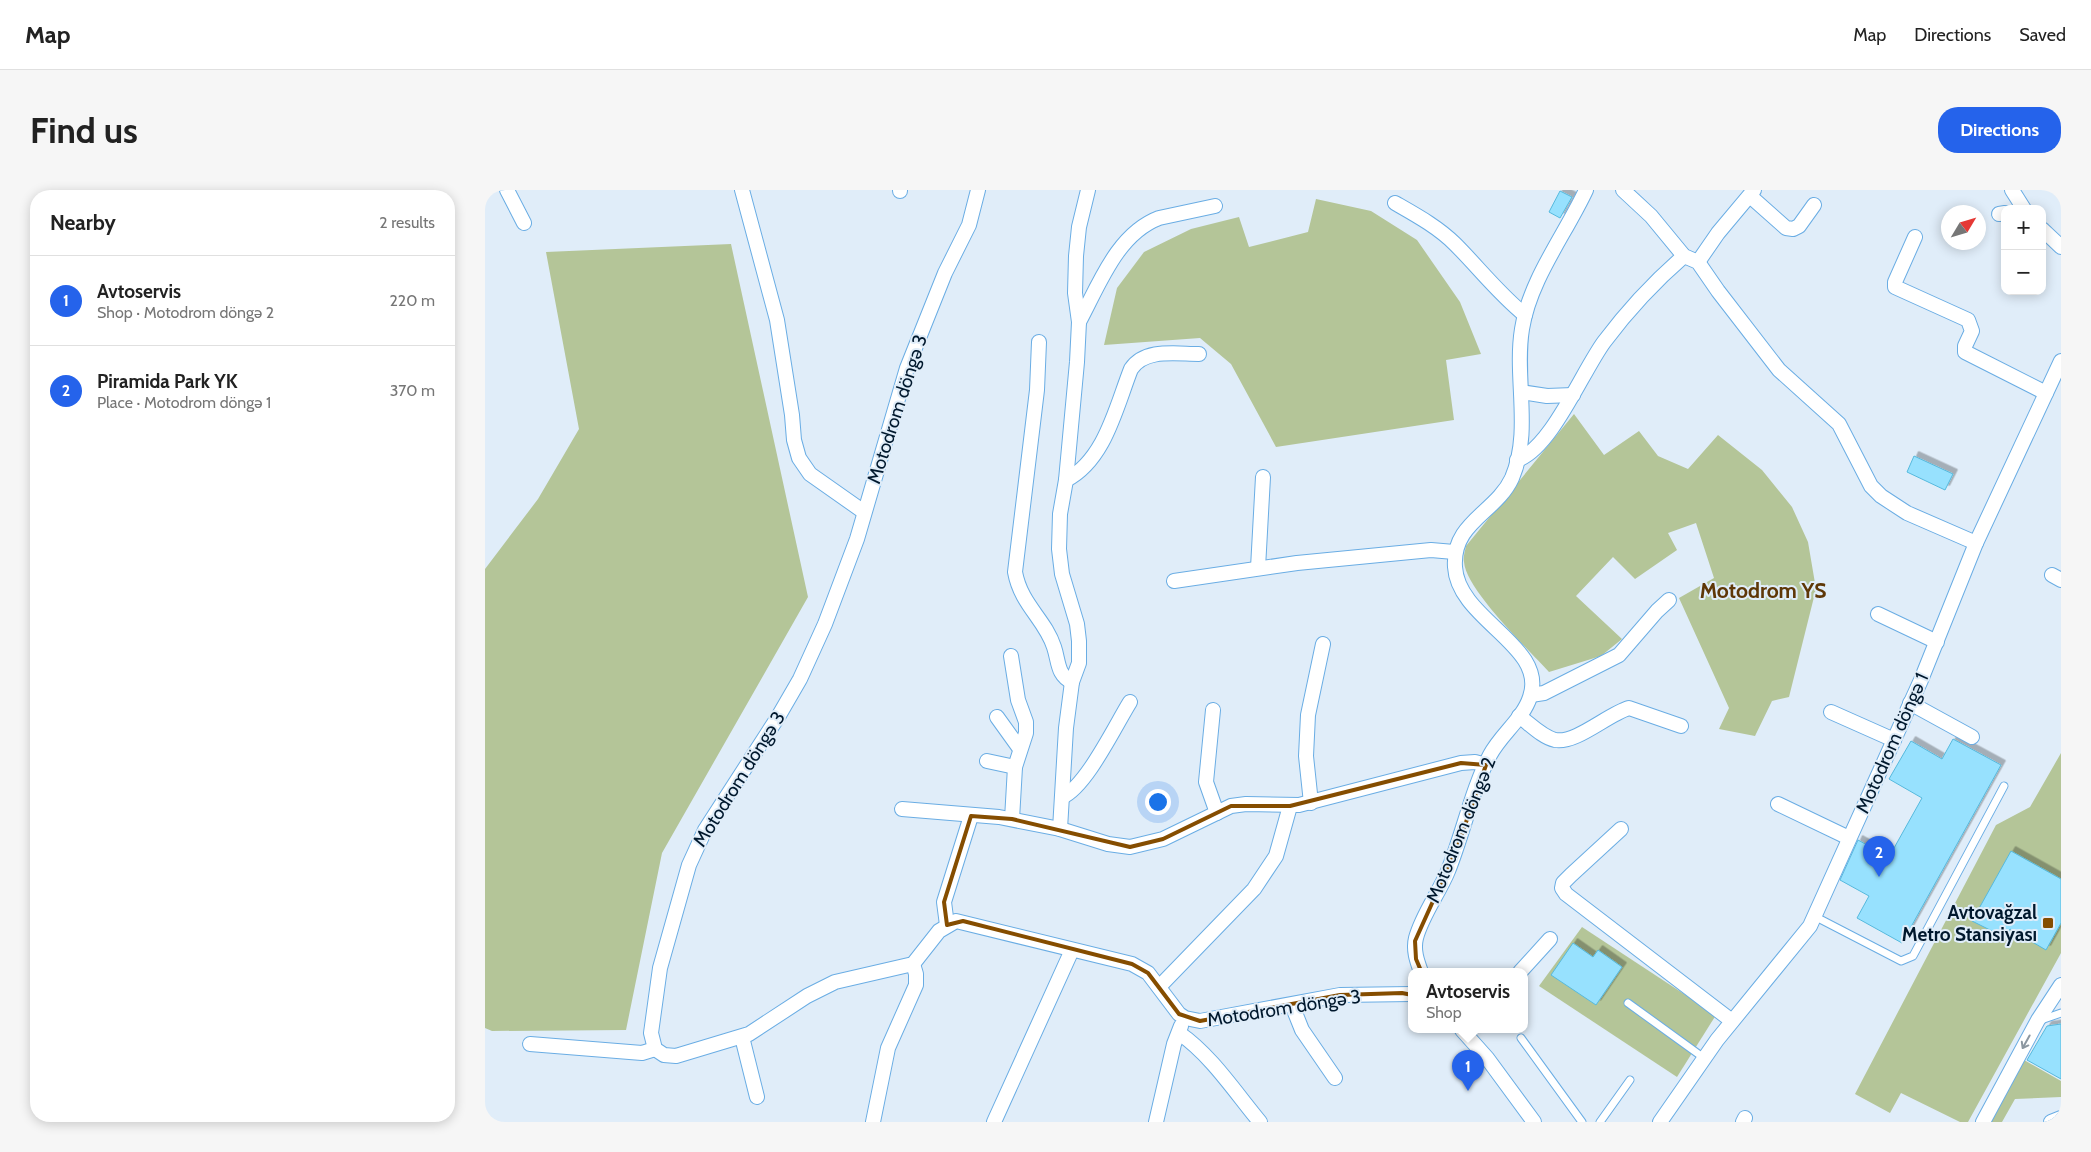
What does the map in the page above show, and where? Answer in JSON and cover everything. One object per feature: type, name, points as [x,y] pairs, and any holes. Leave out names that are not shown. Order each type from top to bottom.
[{"type":"street","points":[[507,190],[524,223]]},
{"type":"street","points":[[742,190],[777,320],[794,440],[799,458],[810,474],[864,512]]},
{"type":"street","name":"Motodrom döngə 3","points":[[655,1048],[651,1034],[660,968],[689,864],[705,830],[779,717],[800,679],[839,590],[907,368],[945,273],[969,225],[978,190]]},
{"type":"street","points":[[1060,829],[1066,728],[1072,682],[1079,663],[1077,624],[1062,574],[1059,549],[1060,514],[1066,480],[1079,322],[1075,293],[1076,256],[1079,227],[1089,190]]},
{"type":"street","points":[[1586,190],[1539,281],[1525,315],[1520,346],[1521,392],[1517,460],[1511,479],[1502,492],[1463,533],[1454,552],[1455,571],[1468,602],[1527,662],[1532,675],[1531,695],[1544,693],[1619,655],[1669,600]]},
{"type":"street","points":[[1623,190],[1651,216],[1684,256],[1698,262],[1770,360],[1839,424],[1847,435],[1871,486],[1881,496],[1907,513],[1976,543]]},
{"type":"street","points":[[2012,190],[2021,205]]},
{"type":"street","points":[[1698,262],[1718,233],[1752,193],[1786,228],[1793,230],[1799,226],[1814,205]]},
{"type":"street","points":[[1395,203],[1427,222],[1453,242],[1509,302],[1525,315]]},
{"type":"street","points":[[1079,322],[1113,259],[1127,239],[1140,228],[1159,218],[1215,206]]},
{"type":"street","points":[[2046,233],[2061,247]]},
{"type":"street","points":[[1915,237],[1895,282],[1895,287],[1968,320],[1972,331],[1965,346],[1965,352],[2053,387]]},
{"type":"street","points":[[1517,460],[1532,452],[1573,394],[1602,345],[1625,314],[1659,277],[1684,256]]},
{"type":"street","points":[[1039,342],[1037,390],[1015,572],[1017,584],[1025,601],[1054,646],[1060,673],[1064,678],[1072,682]]},
{"type":"street","points":[[1066,480],[1085,466],[1103,439],[1136,360],[1147,355],[1199,354]]},
{"type":"street","name":"Motodrom döngə 1","points":[[1660,1122],[1731,1020],[1797,944],[1814,916],[1937,642],[1976,543],[2053,387],[2061,361]]},
{"type":"street","points":[[1521,392],[1547,396],[1573,394]]},
{"type":"street","points":[[1258,568],[1263,477]]},
{"type":"street","points":[[1174,581],[1258,568],[1431,550],[1454,552]]},
{"type":"street","points":[[1878,614],[1937,642]]},
{"type":"street","points":[[1311,803],[1305,756],[1308,715],[1323,644]]},
{"type":"street","points":[[1011,656],[1018,700],[1026,722],[1026,733],[1015,767],[1012,819]]},
{"type":"street","name":"Motodrom döngə 2","points":[[1420,968],[1415,949],[1417,935],[1457,848],[1486,765],[1497,743],[1519,716],[1531,695]]},
{"type":"street","points":[[1062,797],[1069,794],[1083,780],[1130,702]]},
{"type":"street","points":[[1910,703],[1972,737]]},
{"type":"street","points":[[1519,716],[1555,740],[1571,738],[1629,708],[1681,726]]},
{"type":"street","points":[[1213,710],[1207,782],[1217,813]]},
{"type":"street","points":[[1831,712],[1894,740]]},
{"type":"street","points":[[997,717],[1020,749]]},
{"type":"street","points":[[987,761],[1015,767]]},
{"type":"street","points":[[902,809],[1012,819],[1060,829],[1108,844],[1135,846],[1163,839],[1231,806],[1246,804],[1290,806],[1311,803],[1461,763],[1475,762],[1486,765]]},
{"type":"street","points":[[1778,804],[1849,838]]},
{"type":"street","points":[[1159,987],[1254,889],[1276,856],[1290,806]]},
{"type":"street","points":[[530,1044],[642,1053],[655,1048],[664,1055],[676,1056],[742,1037],[757,1030],[807,996],[835,982],[913,964],[939,931],[947,924],[943,902],[971,816]]},
{"type":"street","points":[[1621,829],[1571,874],[1563,882],[1562,888],[1566,894],[1731,1020]]},
{"type":"street","name":"Motodrom döngə 3","points":[[947,924],[963,922],[1132,964],[1147,973],[1173,1008],[1185,1018],[1200,1021],[1339,996],[1408,994]]},
{"type":"street","points":[[1524,968],[1550,939]]},
{"type":"street","points":[[994,1122],[1072,950]]},
{"type":"street","points":[[873,1122],[888,1048],[916,985],[916,974],[913,964]]},
{"type":"street","points":[[1983,1122],[2038,1020],[2061,985]]},
{"type":"street","points":[[1292,1005],[1302,1030],[1335,1078]]},
{"type":"street","points":[[1157,1122],[1179,1033],[1185,1018]]},
{"type":"street","points":[[1179,1033],[1200,1052],[1260,1122]]},
{"type":"street","points":[[1467,1033],[1534,1122]]},
{"type":"street","points":[[742,1037],[757,1097]]},
{"type":"street","points":[[2051,1122],[2061,1118]]},
{"type":"lane","points":[[1814,916],[1901,961],[1913,956],[2004,786]]},
{"type":"lane","points":[[1628,1003],[1704,1058]]},
{"type":"lane","points":[[2038,1020],[2061,1013]]},
{"type":"lane","points":[[1521,1038],[1583,1122]]},
{"type":"lane","points":[[1600,1122],[1630,1080]]},
{"type":"highlighted area","points":[[1461,763],[1486,765],[1457,848],[1415,941],[1416,959],[1433,999],[1402,993],[1340,995],[1200,1021],[1179,1014],[1148,973],[1132,964],[963,921],[947,925],[944,902],[971,816],[1012,819],[1130,847],[1163,839],[1231,806],[1290,806]]},
{"type":"green space","points":[[1316,199],[1371,211],[1417,240],[1460,302],[1481,354],[1446,360],[1454,420],[1276,447],[1231,364],[1200,338],[1104,345],[1117,288],[1144,252],[1191,229],[1239,217],[1249,247],[1308,232]]},
{"type":"green space","points":[[731,244],[808,597],[662,853],[626,1030],[492,1031],[485,1028],[485,569],[538,499],[579,429],[546,252]]},
{"type":"green space","points":[[1574,414],[1604,455],[1639,431],[1658,456],[1688,469],[1718,435],[1762,470],[1792,507],[1808,542],[1816,589],[1789,697],[1772,701],[1755,736],[1719,729],[1729,708],[1679,598],[1714,578],[1696,523],[1668,533],[1677,550],[1635,579],[1613,557],[1576,596],[1622,639],[1601,656],[1549,672],[1500,619],[1475,588],[1467,574],[1464,560],[1466,546]]},
{"type":"green space","points":[[2061,753],[2061,953],[1968,1122],[1960,1122],[1901,1093],[1890,1113],[1855,1094],[1996,825],[2030,807]]},
{"type":"green space","points":[[1582,927],[1716,1015],[1677,1077],[1539,986]]},
{"type":"green space","points":[[2024,1060],[2061,1081],[2061,1097],[2015,1099],[2002,1122],[1991,1122]]},
{"type":"building","points":[[1560,191],[1572,197],[1560,218],[1549,212]]},
{"type":"building","points":[[1914,456],[1953,474],[1945,490],[1907,472]]},
{"type":"building","points":[[1953,739],[2001,765],[1902,943],[1857,918],[1869,896],[1840,880],[1858,840],[1889,857],[1922,798],[1889,779],[1911,741],[1942,759]]},
{"type":"building","name":"Avtovağzal Metro Stansiyası","points":[[2011,851],[2061,879],[2061,923],[2046,950],[2010,929],[2006,938],[1972,921]]},
{"type":"building","points":[[1573,943],[1593,957],[1598,950],[1622,967],[1596,1005],[1551,975]]},
{"type":"building","points":[[2061,1024],[2061,1079],[2027,1060],[2047,1026]]},
{"type":"place","name":"Piramida Park YK","points":[[1879,877]]},
{"type":"place","name":"Avtovağzal Metro Stansiyası","points":[[2048,923]]},
{"type":"place","name":"Avtoservis","points":[[1468,1091]]},
{"type":"district","name":"Motodrom YS","points":[[1763,590]]}]
